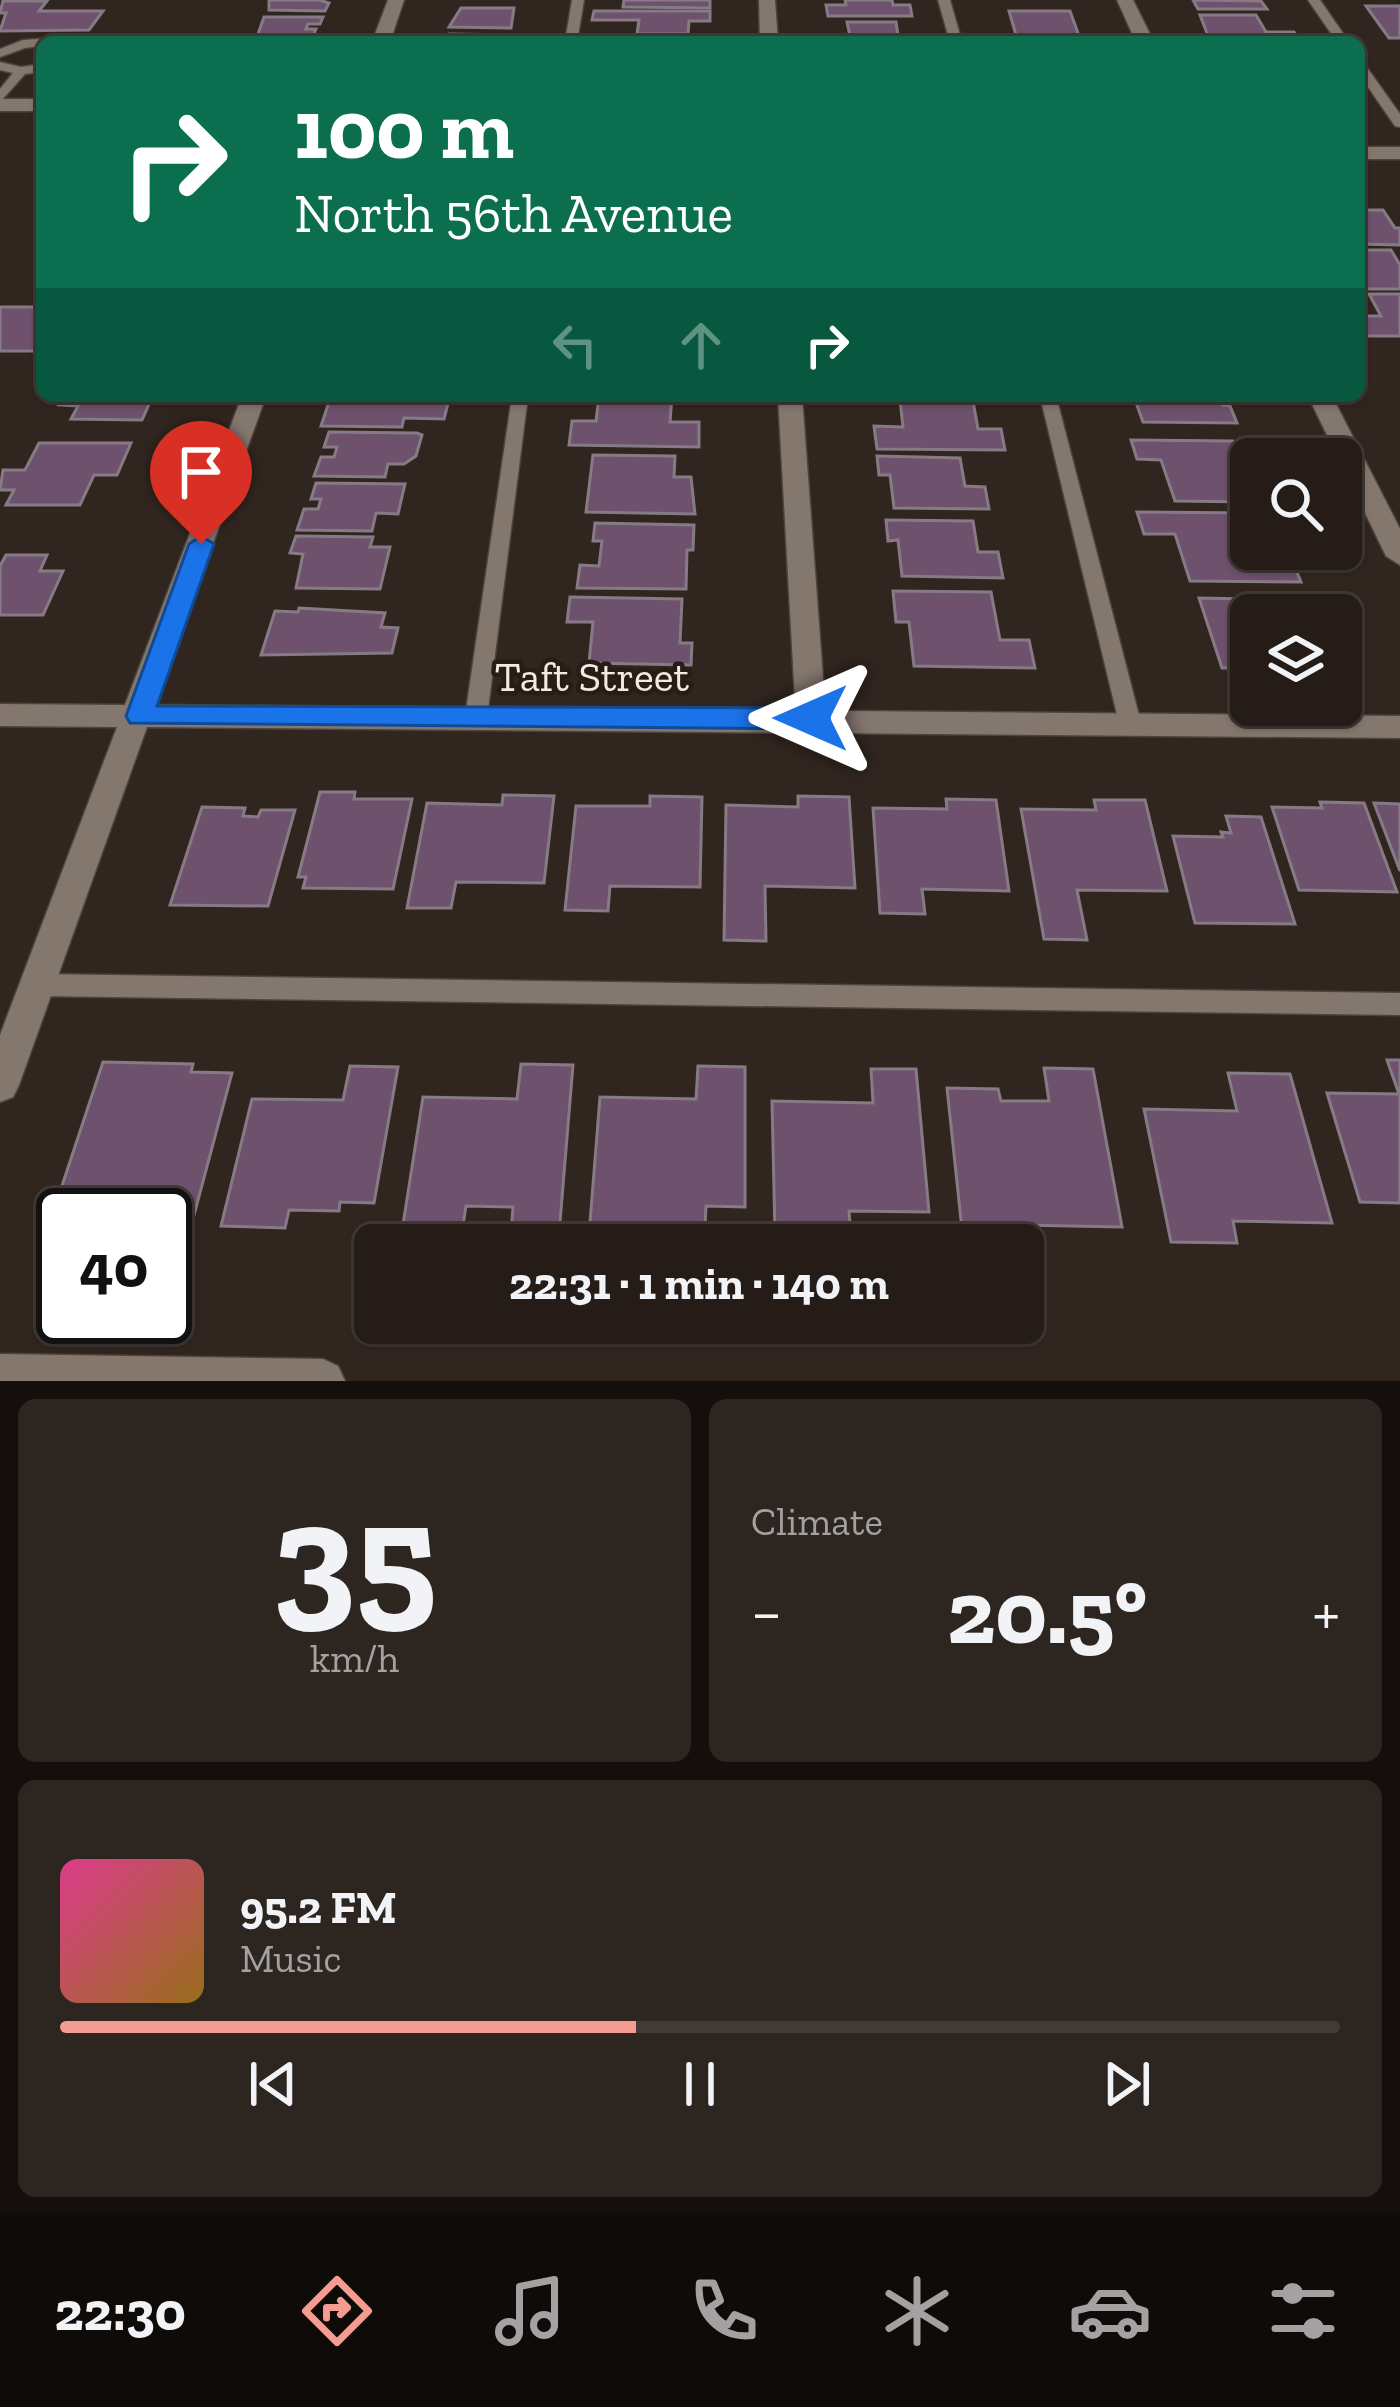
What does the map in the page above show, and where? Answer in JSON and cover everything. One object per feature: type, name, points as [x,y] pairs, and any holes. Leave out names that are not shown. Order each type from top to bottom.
[{"type":"street","points":[[383,36],[396,0]]},
{"type":"street","points":[[767,0],[769,36]]},
{"type":"street","points":[[1125,0],[1142,36]]},
{"type":"street","points":[[0,101],[36,104]]},
{"type":"street","points":[[1365,152],[1400,153]]},
{"type":"street","points":[[0,1085],[140,716],[252,402]]},
{"type":"street","points":[[790,402],[811,718]]},
{"type":"street","points":[[1324,402],[1400,556]]},
{"type":"street","name":"Taft Street","points":[[0,716],[811,718],[1400,727]]},
{"type":"street","points":[[0,1376],[323,1381]]},
{"type":"lane","points":[[573,36],[578,0]]},
{"type":"lane","points":[[944,0],[954,36]]},
{"type":"lane","points":[[1314,0],[1339,36]]},
{"type":"lane","points":[[0,53],[36,43]]},
{"type":"lane","points":[[0,66],[36,69]]},
{"type":"lane","points":[[0,101],[22,71]]},
{"type":"lane","points":[[1365,73],[1400,123]]},
{"type":"lane","points":[[476,717],[519,402]]},
{"type":"lane","points":[[1050,402],[1130,723]]},
{"type":"lane","points":[[38,985],[1400,1004]]},
{"type":"building","points":[[269,0],[329,3],[325,11],[269,10]]},
{"type":"building","points":[[624,0],[710,0],[710,8],[623,7]]},
{"type":"building","points":[[845,0],[892,0],[893,5],[910,5],[912,16],[828,16],[826,5],[846,5]]},
{"type":"building","points":[[1193,0],[1261,1],[1267,9],[1198,9]]},
{"type":"building","points":[[3,1],[47,1],[39,11],[103,11],[89,30],[0,31],[6,13],[0,13]]},
{"type":"building","points":[[1366,6],[1400,6],[1400,38],[1389,38]]},
{"type":"building","points":[[461,8],[514,8],[511,28],[449,27]]},
{"type":"building","points":[[594,11],[710,11],[710,21],[689,21],[688,34],[637,34],[639,20],[592,20]]},
{"type":"building","points":[[1009,11],[1070,11],[1079,36],[1016,35]]},
{"type":"building","points":[[1200,15],[1256,15],[1266,32],[1294,32],[1297,36],[1208,36]]},
{"type":"building","points":[[264,17],[323,17],[320,24],[308,24],[306,29],[316,29],[313,36],[257,36]]},
{"type":"building","points":[[847,22],[896,22],[898,35],[917,36],[850,36]]},
{"type":"building","points":[[449,34],[509,35],[509,36]]},
{"type":"building","points":[[1365,210],[1383,210],[1395,228],[1400,228],[1400,245],[1365,244]]},
{"type":"building","points":[[1365,250],[1391,250],[1400,265],[1400,289],[1365,289]]},
{"type":"building","points":[[1369,294],[1400,294],[1400,336],[1365,336],[1365,316],[1381,316]]},
{"type":"building","points":[[0,307],[36,307],[36,351],[0,351]]},
{"type":"building","points":[[150,402],[142,420],[71,419],[78,406],[59,405]]},
{"type":"building","points":[[329,402],[448,402],[444,419],[404,418],[402,427],[321,426]]},
{"type":"building","points":[[598,402],[672,402],[670,422],[699,422],[699,447],[569,445],[572,421],[596,421]]},
{"type":"building","points":[[900,402],[973,402],[978,429],[1001,429],[1005,450],[877,449],[874,426],[903,427]]},
{"type":"building","points":[[1136,402],[1221,402],[1230,406],[1237,423],[1143,422]]},
{"type":"building","points":[[329,432],[422,435],[416,456],[404,464],[388,464],[385,477],[314,476],[321,457],[334,457],[337,447],[324,447]]},
{"type":"building","points":[[1131,440],[1230,441],[1230,502],[1175,501],[1161,460],[1137,459]]},
{"type":"building","points":[[39,443],[131,443],[117,475],[94,475],[80,505],[6,505],[14,490],[0,490],[3,470],[25,470]]},
{"type":"building","points":[[593,455],[675,456],[674,477],[691,477],[695,514],[586,512]]},
{"type":"building","points":[[877,456],[960,458],[965,486],[985,487],[989,509],[894,508],[890,475],[879,475]]},
{"type":"building","points":[[316,483],[405,484],[398,514],[376,513],[372,531],[297,530],[304,509],[318,509],[321,499],[311,499]]},
{"type":"building","points":[[1137,512],[1230,513],[1230,570],[1296,570],[1301,582],[1190,581],[1175,534],[1144,534]]},
{"type":"building","points":[[886,520],[973,521],[978,552],[998,552],[1003,578],[902,576],[898,540],[888,541]]},
{"type":"building","points":[[595,523],[694,525],[693,550],[687,550],[686,589],[577,588],[580,565],[599,566],[602,541],[593,541]]},
{"type":"building","points":[[296,536],[373,537],[370,547],[390,547],[380,589],[296,588],[303,554],[290,553]]},
{"type":"building","points":[[6,555],[47,555],[40,571],[63,571],[43,615],[0,615],[0,566]]},
{"type":"building","points":[[893,591],[991,592],[1000,640],[1029,640],[1035,668],[914,666],[909,622],[896,622]]},
{"type":"building","points":[[570,597],[682,599],[680,643],[692,643],[691,665],[589,663],[593,622],[567,622]]},
{"type":"building","points":[[1199,598],[1230,599],[1230,668],[1222,668]]},
{"type":"building","points":[[299,608],[385,613],[381,627],[398,628],[392,653],[261,655],[275,611],[298,612]]},
{"type":"building","points":[[320,792],[355,792],[354,799],[412,799],[393,889],[303,888],[306,877],[298,877]]},
{"type":"building","points":[[503,795],[554,796],[544,883],[456,882],[451,908],[407,908],[427,803],[502,805]]},
{"type":"building","points":[[650,796],[702,797],[700,887],[610,886],[608,911],[565,910],[576,806],[650,806]]},
{"type":"building","points":[[798,796],[849,797],[855,888],[765,886],[766,941],[724,940],[726,805],[798,807]]},
{"type":"building","points":[[946,799],[996,800],[1009,891],[922,889],[925,914],[880,913],[873,808],[947,809]]},
{"type":"building","points":[[1094,800],[1145,800],[1167,891],[1077,890],[1087,940],[1044,939],[1021,809],[1096,810]]},
{"type":"building","points":[[1320,802],[1364,803],[1397,892],[1299,890],[1272,807],[1322,808]]},
{"type":"building","points":[[1374,803],[1400,804],[1400,871]]},
{"type":"building","points":[[202,807],[245,808],[243,816],[258,817],[261,810],[295,810],[268,906],[170,905]]},
{"type":"building","points":[[1226,816],[1261,817],[1295,924],[1195,923],[1173,836],[1223,837],[1221,832],[1231,833]]},
{"type":"building","points":[[1387,1060],[1400,1060],[1400,1203],[1360,1202],[1327,1093],[1399,1094]]},
{"type":"building","points":[[103,1062],[193,1064],[191,1072],[232,1073],[193,1219],[192,1188],[61,1188]]},
{"type":"building","points":[[521,1064],[573,1065],[560,1224],[512,1224],[513,1207],[466,1206],[463,1224],[403,1224],[423,1097],[517,1099]]},
{"type":"building","points":[[350,1066],[398,1067],[374,1203],[340,1202],[339,1211],[289,1210],[285,1228],[221,1226],[252,1099],[343,1100]]},
{"type":"building","points":[[698,1066],[745,1067],[745,1207],[706,1206],[705,1224],[590,1224],[600,1097],[696,1099]]},
{"type":"building","points":[[1044,1068],[1093,1069],[1122,1227],[961,1224],[947,1088],[998,1089],[1001,1101],[1049,1101]]},
{"type":"building","points":[[871,1069],[916,1069],[929,1212],[849,1211],[850,1224],[775,1224],[772,1101],[873,1103]]},
{"type":"building","points":[[1228,1073],[1290,1074],[1332,1223],[1233,1221],[1237,1243],[1171,1242],[1144,1109],[1237,1111]]},
{"type":"route","points":[[201,544],[140,716],[811,718]]}]
